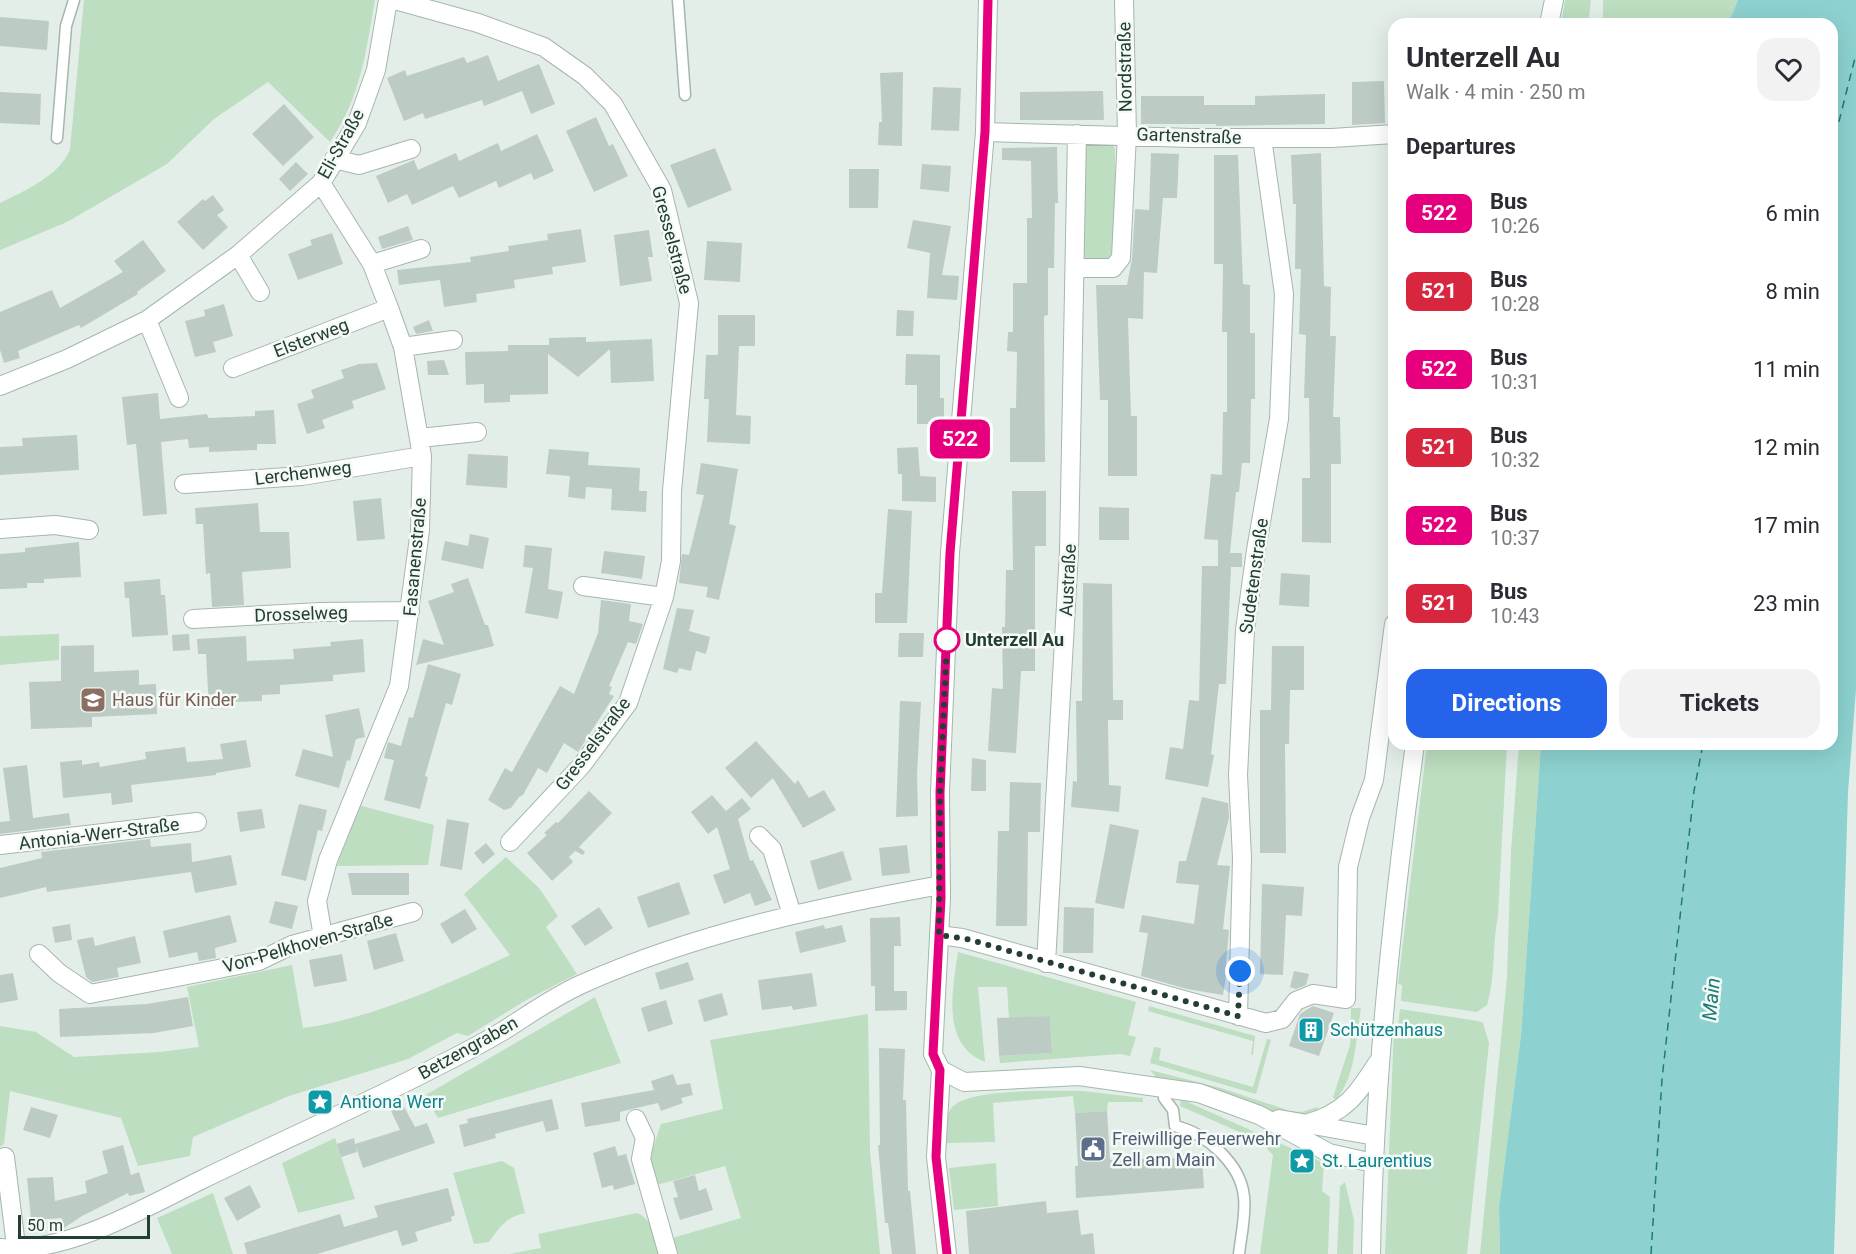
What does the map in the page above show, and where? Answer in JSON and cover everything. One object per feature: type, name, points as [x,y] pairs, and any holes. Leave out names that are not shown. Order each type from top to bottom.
[{"type":"street","name":"Eli-Straße","points":[[0,386],[67,359],[147,320],[238,255],[321,183],[357,123],[376,70],[388,0]]},
{"type":"street","name":"Gresselstraße","points":[[395,0],[478,23],[544,47],[585,76],[613,104],[662,190],[688,303],[672,490],[671,561],[664,597],[628,703],[582,765],[510,842]]},
{"type":"street","points":[[947,1254],[940,1070],[933,1054],[941,885],[940,803],[950,553],[985,132],[988,0]]},
{"type":"street","name":"Nordstraße","points":[[1124,0],[1127,134]]},
{"type":"street","points":[[1550,18],[1554,0]]},
{"type":"street","name":"Gartenstraße","points":[[985,132],[1262,138],[1388,134]]},
{"type":"street","name":"Austraße","points":[[1046,963],[1069,551],[1077,134]]},
{"type":"street","points":[[1076,268],[1113,268],[1121,258],[1127,134]]},
{"type":"street","name":"Sudetenstraße","points":[[1238,1016],[1242,858],[1238,775],[1245,630],[1256,550],[1279,419],[1284,294],[1262,138]]},
{"type":"street","points":[[334,159],[359,165],[411,149]]},
{"type":"street","name":"Fasanenstraße","points":[[321,183],[372,264],[389,308],[403,347],[421,447],[420,530],[411,611],[399,686],[325,870],[317,900],[323,937]]},
{"type":"street","points":[[372,264],[421,249]]},
{"type":"street","points":[[238,255],[260,292]]},
{"type":"street","name":"Elsterweg","points":[[233,368],[389,308]]},
{"type":"street","points":[[147,320],[179,398]]},
{"type":"street","points":[[403,347],[453,340]]},
{"type":"street","name":"Lerchenweg","points":[[184,484],[302,476],[477,432]]},
{"type":"street","points":[[0,529],[55,525],[89,530]]},
{"type":"street","points":[[583,586],[664,597]]},
{"type":"street","name":"Drosselweg","points":[[193,619],[320,612],[411,611]]},
{"type":"street","points":[[939,935],[962,938],[1266,1023],[1282,1019],[1296,1001],[1313,994],[1346,999],[1348,867],[1360,818],[1374,780],[1388,671]]},
{"type":"street","points":[[1371,1254],[1379,1061],[1414,750]]},
{"type":"street","name":"Antonia-Werr-Straße","points":[[0,845],[197,822]]},
{"type":"street","points":[[759,836],[772,849],[792,915]]},
{"type":"street","name":"Betzengraben","points":[[5,1157],[11,1250],[72,1239],[145,1207],[434,1068],[502,1031],[552,998],[585,982],[717,935],[873,896],[941,885]]},
{"type":"street","name":"Von-Pelkhoven-Straße","points":[[39,954],[59,973],[90,994],[259,961],[292,945],[413,912]]},
{"type":"street","points":[[1304,1125],[1337,1113],[1351,1101],[1379,1061]]},
{"type":"street","points":[[940,1070],[964,1082],[1079,1076],[1166,1086],[1199,1093],[1259,1115],[1304,1125],[1375,1136]]},
{"type":"street","points":[[1259,1115],[1329,1153],[1373,1163]]},
{"type":"street","points":[[636,1119],[645,1138],[640,1159],[668,1254]]},
{"type":"lane","points":[[57,138],[66,26],[74,0]]},
{"type":"lane","points":[[678,0],[685,95]]},
{"type":"lane","points":[[1166,1086],[1164,1098],[1173,1110],[1175,1126],[1199,1135],[1223,1155],[1237,1175],[1244,1197],[1239,1254]]},
{"type":"green space","points":[[84,0],[375,0],[361,73],[349,108],[330,142],[268,82],[214,119],[167,164],[67,222],[0,250],[0,203],[41,181],[59,167],[70,149]]},
{"type":"green space","points":[[1565,0],[1591,0],[1589,18],[1562,18]]},
{"type":"green space","points":[[1603,0],[1738,0],[1730,18],[1603,18]]},
{"type":"green space","points":[[1113,145],[1115,149],[1115,257],[1082,261],[1085,146]]},
{"type":"green space","points":[[59,634],[59,660],[0,665],[0,636]]},
{"type":"green space","points":[[1426,750],[1507,750],[1498,915],[1492,982],[1487,1005],[1477,1012],[1401,1001],[1402,985],[1398,984]]},
{"type":"green space","points":[[1519,750],[1541,750],[1521,1035],[1499,1207],[1500,1254],[1480,1254],[1507,978],[1511,851]]},
{"type":"green space","points":[[358,805],[434,825],[428,865],[337,866]]},
{"type":"green space","points":[[506,857],[539,888],[558,916],[546,927],[577,974],[528,999],[468,1036],[457,1033],[408,1059],[289,1096],[193,1137],[190,1156],[138,1166],[121,1118],[10,1091],[4,1144],[0,1147],[0,1026],[36,1032],[74,1057],[160,1052],[199,1047],[187,987],[292,965],[303,1028],[382,1009],[510,955],[464,894]]},
{"type":"green space","points":[[958,952],[1136,1002],[1128,1035],[1136,1037],[1130,1056],[1120,1054],[1000,1063],[999,1056],[1052,1053],[1050,1016],[1009,1018],[1007,987],[978,987],[985,1062],[971,1054],[961,1042],[955,1029],[953,1014],[952,998]]},
{"type":"green space","points":[[595,997],[621,1063],[438,1118],[424,1096]]},
{"type":"green space","points":[[1149,1006],[1255,1036],[1253,1055],[1251,1054],[1253,1041],[1148,1011]]},
{"type":"green space","points":[[1351,1008],[1361,1008],[1354,1056],[1348,1080],[1336,1099],[1333,1098],[1334,1094],[1350,1045]]},
{"type":"green space","points":[[1400,1009],[1478,1021],[1483,1023],[1489,1043],[1467,1254],[1385,1254],[1394,1027],[1398,1027]]},
{"type":"green space","points":[[868,1014],[870,1151],[880,1254],[675,1254],[669,1239],[741,1218],[725,1166],[653,1186],[647,1165],[661,1124],[723,1109],[710,1040]]},
{"type":"green space","points":[[1267,1039],[1271,1040],[1256,1094],[1150,1063],[1154,1047],[1161,1048],[1159,1060],[1253,1087]]},
{"type":"green space","points":[[1150,1070],[1221,1088],[1290,1111],[1302,1112],[1317,1107],[1318,1111],[1297,1116],[1283,1114],[1156,1077]]},
{"type":"green space","points":[[1033,1091],[1083,1091],[1143,1098],[1143,1102],[1108,1102],[1107,1111],[1075,1113],[1073,1096],[993,1103],[995,1142],[947,1143],[947,1118],[950,1110],[956,1104],[976,1096]]},
{"type":"green space","points":[[1181,1099],[1324,1163],[1322,1191],[1330,1197],[1328,1254],[1260,1254],[1273,1155],[1260,1141],[1180,1106]]},
{"type":"green space","points":[[335,1138],[355,1199],[298,1213],[282,1163]]},
{"type":"green space","points":[[502,1161],[514,1168],[525,1213],[508,1220],[489,1242],[474,1244],[453,1173]]},
{"type":"green space","points":[[996,1163],[998,1206],[954,1210],[949,1168]]},
{"type":"green space","points":[[1345,1182],[1354,1220],[1353,1254],[1337,1254],[1340,1186]]},
{"type":"green space","points":[[213,1193],[233,1254],[172,1254],[157,1218]]},
{"type":"green space","points":[[637,1213],[650,1225],[661,1254],[509,1254],[541,1248],[538,1234]]},
{"type":"water","name":"Main","points":[[1738,0],[1856,0],[1856,689],[1848,792],[1834,1254],[1500,1254],[1499,1207],[1521,1035],[1541,750],[1838,750],[1838,18],[1730,18]]},
{"type":"building","points":[[0,17],[49,21],[47,50],[0,46]]},
{"type":"building","points":[[488,55],[498,81],[539,64],[555,104],[531,114],[522,91],[484,106],[482,100],[425,119],[423,113],[404,121],[387,78],[405,70],[407,76],[464,57],[467,63]]},
{"type":"building","points":[[903,72],[902,146],[878,145],[879,122],[882,122],[880,73]]},
{"type":"building","points":[[1384,81],[1385,123],[1352,125],[1352,82]]},
{"type":"building","points":[[933,87],[961,88],[959,131],[931,130]]},
{"type":"building","points":[[1103,91],[1104,120],[1020,120],[1020,92]]},
{"type":"building","points":[[0,92],[41,94],[40,125],[0,123]]},
{"type":"building","points":[[1325,94],[1325,124],[1216,126],[1216,124],[1141,124],[1141,96],[1204,96],[1204,105],[1255,105],[1255,96]]},
{"type":"building","points":[[284,104],[314,137],[283,166],[252,134]]},
{"type":"building","points":[[596,117],[609,146],[613,144],[628,176],[594,192],[566,131]]},
{"type":"building","points":[[537,134],[554,171],[534,180],[531,173],[499,188],[496,181],[459,198],[453,186],[412,205],[407,194],[388,203],[376,176],[414,160],[418,170],[456,153],[459,161],[498,143],[501,151]]},
{"type":"building","points":[[1057,147],[1058,203],[1055,203],[1054,268],[1048,268],[1048,315],[1044,316],[1045,462],[1010,462],[1010,408],[1016,408],[1017,352],[1007,351],[1008,332],[1013,332],[1013,283],[1027,283],[1027,218],[1032,218],[1031,161],[1002,160],[1002,148]]},
{"type":"building","points":[[715,148],[732,190],[688,208],[670,165]]},
{"type":"building","points":[[1151,153],[1179,154],[1177,198],[1163,198],[1157,273],[1144,272],[1143,319],[1128,318],[1131,416],[1137,416],[1137,476],[1108,476],[1108,400],[1100,400],[1096,285],[1127,285],[1132,259],[1135,209],[1149,210]]},
{"type":"building","points":[[1321,153],[1324,286],[1331,287],[1330,336],[1336,336],[1333,417],[1340,417],[1341,464],[1331,464],[1331,543],[1302,542],[1302,478],[1310,478],[1309,398],[1304,398],[1306,335],[1299,334],[1301,269],[1295,269],[1296,204],[1293,204],[1291,155]]},
{"type":"building","points":[[1214,155],[1238,155],[1243,284],[1250,285],[1250,333],[1255,333],[1255,399],[1251,399],[1250,463],[1242,463],[1239,492],[1236,492],[1230,553],[1242,553],[1242,567],[1231,567],[1226,684],[1219,684],[1211,754],[1214,755],[1208,787],[1165,779],[1170,747],[1183,749],[1189,700],[1199,701],[1202,566],[1218,566],[1218,540],[1204,539],[1211,474],[1222,475],[1223,412],[1227,412],[1227,332],[1222,332],[1223,264],[1214,264]]},
{"type":"building","points":[[296,162],[308,174],[290,191],[279,179]]},
{"type":"building","points":[[922,164],[951,166],[949,192],[920,189]]},
{"type":"building","points":[[849,169],[879,169],[878,208],[849,208]]},
{"type":"building","points":[[213,195],[224,210],[217,215],[228,227],[203,250],[177,222],[203,199],[205,201]]},
{"type":"building","points":[[913,220],[951,226],[942,275],[959,276],[957,300],[927,298],[930,253],[907,248]]},
{"type":"building","points":[[408,226],[413,240],[382,249],[378,237]]},
{"type":"building","points":[[581,229],[586,262],[552,267],[553,274],[514,280],[515,288],[476,294],[477,302],[444,307],[440,280],[399,285],[397,270],[471,262],[470,257],[509,251],[508,246],[548,240],[547,234]]},
{"type":"building","points":[[649,230],[653,257],[648,257],[652,281],[620,286],[614,235]]},
{"type":"building","points":[[332,233],[343,264],[298,280],[288,254],[312,245],[310,240]]},
{"type":"building","points":[[143,240],[166,271],[137,292],[138,294],[81,328],[79,325],[18,351],[20,358],[4,363],[0,350],[0,312],[52,290],[60,308],[123,272],[114,261]]},
{"type":"building","points":[[707,241],[742,243],[740,282],[704,280]]},
{"type":"building","points":[[224,304],[233,336],[213,342],[216,352],[195,357],[185,321],[205,316],[204,310]]},
{"type":"building","points":[[897,310],[914,311],[913,336],[896,336]]},
{"type":"building","points":[[718,315],[755,315],[755,346],[739,346],[736,415],[751,416],[750,444],[707,442],[709,399],[704,399],[706,355],[718,355]]},
{"type":"building","points":[[429,320],[433,331],[416,334],[413,327]]},
{"type":"building","points":[[586,337],[586,342],[652,339],[654,381],[611,383],[610,349],[578,377],[548,354],[548,394],[510,395],[510,402],[484,403],[484,384],[466,385],[465,352],[508,351],[508,345],[549,345],[549,338]]},
{"type":"building","points":[[906,354],[940,355],[940,398],[944,398],[944,424],[917,424],[917,385],[905,385]]},
{"type":"building","points":[[444,360],[449,375],[428,375],[427,361]]},
{"type":"building","points":[[377,363],[386,389],[352,401],[354,408],[322,420],[325,428],[307,434],[297,404],[314,398],[311,390],[344,378],[341,370],[359,364]]},
{"type":"building","points":[[158,393],[160,419],[207,414],[208,418],[255,416],[255,411],[274,410],[276,444],[257,444],[257,450],[209,452],[209,447],[189,448],[188,439],[161,442],[167,514],[143,516],[136,444],[127,445],[122,397]]},
{"type":"building","points":[[77,435],[79,470],[0,475],[0,447],[23,446],[22,438]]},
{"type":"building","points":[[918,447],[920,476],[936,477],[936,502],[902,501],[902,474],[898,474],[897,448]]},
{"type":"building","points":[[549,449],[589,452],[588,465],[640,468],[639,491],[647,491],[646,512],[611,510],[612,489],[586,487],[585,499],[568,497],[570,476],[546,474]]},
{"type":"building","points":[[468,454],[508,456],[507,488],[466,485]]},
{"type":"building","points":[[701,463],[738,469],[729,524],[736,526],[719,600],[706,597],[708,587],[679,583],[682,554],[689,555],[704,495],[696,494]]},
{"type":"building","points":[[1012,491],[1046,491],[1046,546],[1035,546],[1035,671],[1021,671],[1016,753],[988,751],[992,688],[1003,689],[1002,627],[1005,627],[1006,570],[1013,570]]},
{"type":"building","points":[[381,498],[385,539],[357,541],[353,501]]},
{"type":"building","points":[[258,503],[260,532],[289,532],[291,568],[242,572],[244,605],[212,607],[210,573],[206,574],[203,524],[196,524],[195,508]]},
{"type":"building","points":[[1099,507],[1129,508],[1129,540],[1099,540]]},
{"type":"building","points":[[888,509],[912,511],[907,623],[875,623],[875,593],[882,593]]},
{"type":"building","points":[[470,534],[489,538],[483,569],[441,560],[445,541],[468,546]]},
{"type":"building","points":[[79,542],[81,577],[44,579],[44,583],[27,583],[27,588],[0,589],[0,554],[25,552],[25,548]]},
{"type":"building","points":[[525,545],[552,548],[548,589],[563,592],[558,619],[525,613],[533,568],[523,567]]},
{"type":"building","points":[[604,551],[645,556],[642,579],[601,573]]},
{"type":"building","points":[[1281,573],[1310,575],[1309,607],[1279,605]]},
{"type":"building","points":[[468,578],[485,625],[488,625],[494,646],[416,665],[423,639],[444,645],[428,601],[454,592],[451,584]]},
{"type":"building","points":[[160,579],[161,595],[165,595],[168,635],[132,637],[129,598],[125,598],[124,582]]},
{"type":"building","points":[[1083,583],[1112,584],[1113,700],[1123,700],[1123,720],[1108,720],[1109,785],[1121,786],[1119,812],[1071,807],[1073,781],[1077,782],[1076,701],[1082,701]]},
{"type":"building","points":[[601,600],[631,604],[629,621],[643,624],[636,644],[628,642],[609,686],[612,687],[609,694],[614,696],[578,752],[564,743],[547,773],[538,768],[523,795],[511,808],[504,810],[488,800],[505,768],[512,772],[560,686],[574,694],[598,633]]},
{"type":"building","points":[[677,608],[694,610],[689,631],[710,637],[706,654],[696,651],[691,671],[679,668],[677,673],[663,669]]},
{"type":"building","points":[[899,633],[924,633],[923,657],[898,657]]},
{"type":"building","points":[[189,634],[190,650],[173,651],[172,635]]},
{"type":"building","points":[[246,636],[247,661],[294,659],[293,649],[331,646],[330,642],[363,639],[365,672],[333,675],[333,681],[280,685],[280,694],[262,695],[262,701],[231,702],[231,708],[209,709],[206,654],[198,654],[197,639]]},
{"type":"building","name":"Haus für Kinder","points":[[94,645],[94,672],[139,670],[139,685],[156,684],[157,714],[92,717],[92,727],[31,729],[29,682],[61,681],[61,646]]},
{"type":"building","points":[[1272,646],[1304,646],[1304,690],[1290,690],[1289,744],[1285,744],[1286,853],[1260,853],[1260,710],[1271,710]]},
{"type":"building","points":[[428,664],[461,674],[452,705],[446,703],[425,776],[428,777],[420,809],[384,800],[394,760],[384,758],[388,742],[401,746],[409,717],[413,718]]},
{"type":"building","points":[[900,701],[921,702],[917,775],[918,816],[896,817]]},
{"type":"building","points":[[359,708],[365,737],[356,739],[339,788],[295,776],[303,749],[333,757],[325,715]]},
{"type":"building","points":[[246,740],[251,767],[216,773],[216,775],[131,785],[133,802],[112,805],[111,793],[63,798],[60,762],[82,760],[82,765],[99,762],[100,767],[146,759],[145,752],[185,747],[187,762],[223,759],[220,744]]},
{"type":"building","points":[[756,741],[795,784],[798,780],[809,798],[824,790],[836,810],[803,828],[773,778],[751,798],[725,768]]},
{"type":"building","points":[[972,758],[986,760],[986,791],[971,791]]},
{"type":"building","points":[[27,765],[33,818],[69,813],[71,825],[0,834],[0,822],[10,821],[3,768]]},
{"type":"building","points":[[1010,782],[1041,783],[1040,832],[1028,832],[1027,926],[996,926],[998,831],[1009,831]]},
{"type":"building","points":[[589,791],[612,813],[579,847],[585,852],[583,855],[575,851],[569,857],[573,862],[552,881],[527,853],[547,835],[544,833],[556,822],[558,823]]},
{"type":"building","points":[[712,795],[726,811],[742,798],[751,809],[738,819],[750,861],[753,860],[772,900],[755,906],[750,893],[724,904],[713,875],[730,869],[717,827],[708,834],[691,812]]},
{"type":"building","points":[[1202,797],[1228,803],[1229,818],[1217,865],[1230,866],[1223,929],[1229,930],[1226,964],[1228,964],[1223,995],[1187,989],[1141,976],[1148,933],[1139,932],[1142,915],[1194,924],[1199,885],[1176,883],[1179,861],[1186,861]]},
{"type":"building","points":[[299,804],[327,810],[322,831],[318,830],[306,881],[281,875]]},
{"type":"building","points":[[262,809],[265,828],[240,832],[237,812]]},
{"type":"building","points":[[447,819],[469,823],[462,870],[440,866]]},
{"type":"building","points":[[1110,824],[1139,830],[1124,909],[1095,903]]},
{"type":"building","points":[[150,839],[151,847],[191,843],[192,862],[231,855],[237,885],[195,893],[191,872],[47,892],[46,887],[0,898],[0,868],[42,858],[41,852]]},
{"type":"building","points":[[486,843],[495,854],[483,864],[474,853]]},
{"type":"building","points":[[907,845],[910,873],[882,876],[879,848]]},
{"type":"building","points":[[843,851],[852,880],[818,890],[810,861]]},
{"type":"building","points":[[348,873],[409,873],[409,895],[352,895]]},
{"type":"building","points":[[679,882],[690,914],[648,928],[637,897]]},
{"type":"building","points":[[1262,884],[1304,887],[1302,916],[1286,915],[1283,975],[1260,974]]},
{"type":"building","points":[[275,901],[298,906],[292,929],[269,923]]},
{"type":"building","points":[[599,907],[613,928],[585,946],[571,926]]},
{"type":"building","points":[[1064,907],[1094,908],[1093,953],[1063,953]]},
{"type":"building","points":[[465,909],[477,929],[452,944],[440,924]]},
{"type":"building","points":[[230,915],[237,942],[215,948],[216,958],[199,961],[197,952],[169,958],[163,931]]},
{"type":"building","points":[[900,917],[901,946],[894,946],[894,991],[907,991],[907,1010],[875,1011],[875,986],[871,986],[870,918]]},
{"type":"building","points":[[70,924],[72,940],[55,943],[52,927]]},
{"type":"building","points":[[824,925],[825,929],[842,925],[846,942],[800,953],[795,932]]},
{"type":"building","points":[[396,933],[404,961],[374,970],[367,941]]},
{"type":"building","points":[[135,936],[141,963],[117,968],[119,977],[92,982],[86,977],[77,940],[93,937],[95,946]]},
{"type":"building","points":[[342,954],[347,981],[314,987],[309,960]]},
{"type":"building","points":[[688,962],[694,980],[660,990],[655,973]]},
{"type":"building","points":[[1294,971],[1309,974],[1306,985],[1296,989],[1290,987]]},
{"type":"building","points":[[13,973],[18,1000],[0,1003],[0,975]]},
{"type":"building","points":[[812,973],[817,1006],[793,1010],[792,1006],[762,1010],[758,980]]},
{"type":"building","points":[[722,993],[728,1015],[704,1022],[698,1000]]},
{"type":"building","points":[[188,997],[193,1026],[154,1033],[60,1037],[59,1009],[147,1004]]},
{"type":"building","points":[[666,1000],[673,1024],[648,1032],[641,1008]]},
{"type":"building","name":"Schützenhaus","points":[[1313,1006],[1334,1013],[1319,1056],[1289,1046],[1300,1014]]},
{"type":"building","points":[[1050,1016],[1052,1053],[999,1056],[997,1018]]},
{"type":"building","points":[[879,1048],[905,1049],[903,1100],[906,1100],[908,1191],[910,1191],[916,1254],[892,1254],[888,1223],[885,1223],[878,1145],[880,1145]]},
{"type":"building","points":[[673,1074],[677,1085],[690,1083],[693,1095],[681,1098],[683,1103],[661,1111],[658,1103],[632,1109],[620,1112],[620,1121],[585,1127],[581,1103],[654,1090],[651,1081]]},
{"type":"building","points":[[552,1099],[559,1129],[546,1132],[543,1121],[495,1134],[496,1138],[464,1147],[459,1125],[468,1123],[467,1119]]},
{"type":"building","points":[[403,1105],[415,1127],[427,1123],[435,1143],[363,1168],[355,1144],[400,1130],[391,1111]]},
{"type":"building","points":[[31,1107],[58,1115],[50,1138],[23,1130]]},
{"type":"building","points":[[1107,1111],[1110,1160],[1202,1157],[1204,1188],[1076,1198],[1075,1166],[1078,1166],[1075,1113]]},
{"type":"building","points":[[354,1138],[357,1152],[341,1157],[337,1144]]},
{"type":"building","points":[[123,1145],[131,1175],[139,1172],[145,1192],[129,1196],[128,1193],[82,1216],[64,1228],[62,1218],[31,1220],[27,1178],[53,1177],[55,1201],[87,1193],[85,1181],[108,1173],[102,1151]]},
{"type":"building","points":[[615,1146],[618,1156],[626,1154],[635,1184],[614,1190],[613,1185],[602,1188],[593,1153]]},
{"type":"building","points":[[695,1175],[699,1191],[706,1188],[713,1210],[680,1220],[673,1198],[678,1197],[673,1181]]},
{"type":"building","points":[[250,1185],[261,1207],[237,1221],[224,1198]]},
{"type":"building","points":[[448,1188],[455,1215],[451,1217],[452,1221],[415,1232],[418,1241],[402,1246],[397,1230],[317,1254],[247,1254],[244,1243],[340,1214],[344,1227],[378,1217],[374,1206]]},
{"type":"building","points":[[1046,1201],[1047,1213],[1078,1210],[1081,1235],[1093,1233],[1095,1254],[969,1254],[966,1211]]},
{"type":"ferry route","points":[[1838,125],[1856,54]]},
{"type":"ferry route","points":[[1651,1254],[1662,1079],[1694,791],[1702,750]]},
{"type":"bus line","name":"522","points":[[947,1254],[936,1157],[940,1070],[933,1054],[941,898],[940,793],[950,553],[985,132],[988,0]]},
{"type":"place","name":"Unterzell Au","points":[[947,640]]},
{"type":"place","name":"Haus für Kinder","points":[[93,700]]},
{"type":"place","name":"Schützenhaus","points":[[1311,1030]]},
{"type":"place","name":"Antiona Werr","points":[[320,1102]]},
{"type":"place","name":"Freiwillige Feuerwehr Zell am Main","points":[[1093,1149]]},
{"type":"place","name":"St. Laurentius","points":[[1302,1161]]},
{"type":"route","points":[[947,640],[940,793],[939,935],[967,939],[1238,1016],[1240,971]]}]
